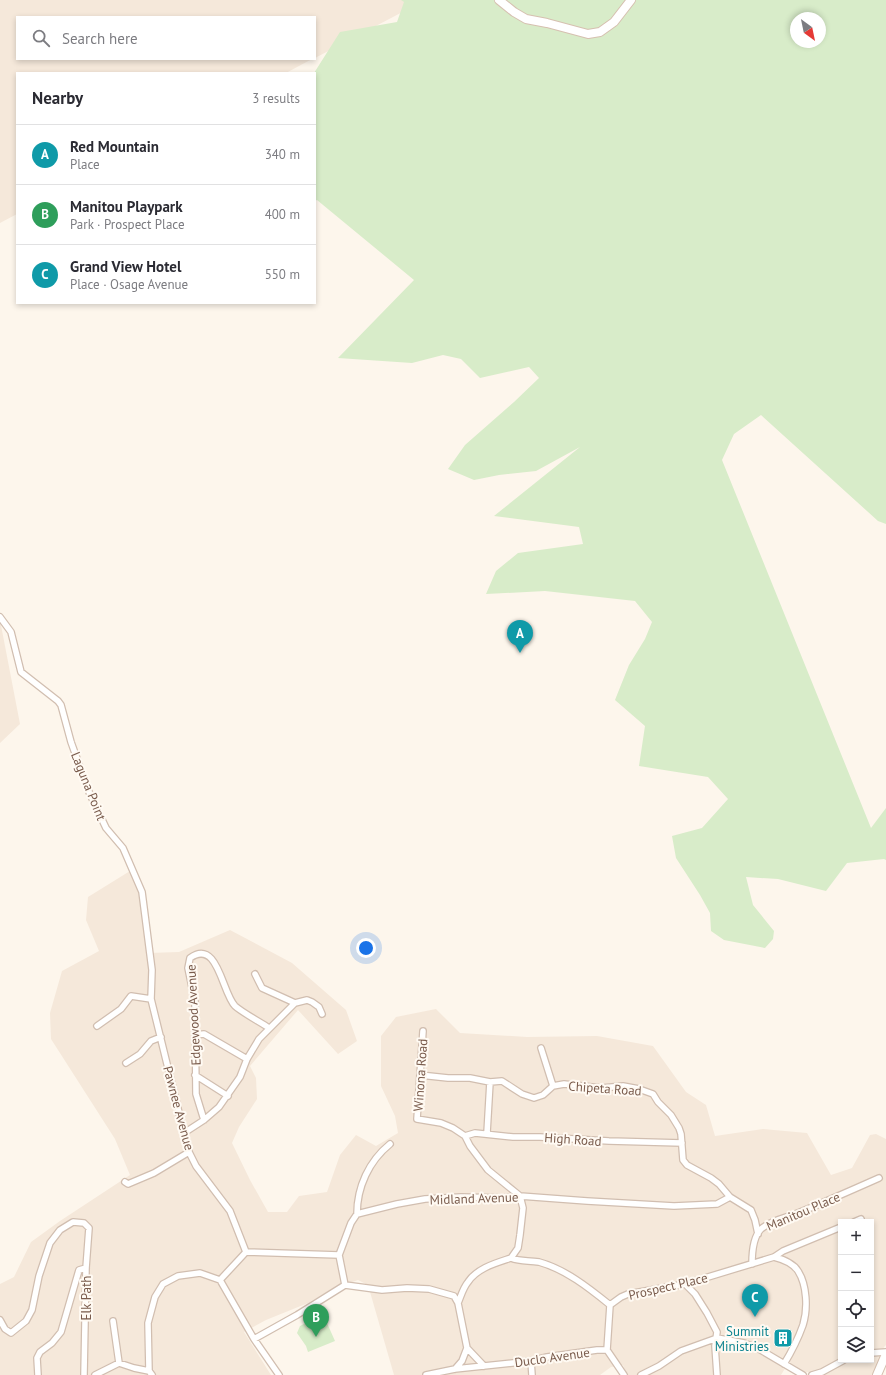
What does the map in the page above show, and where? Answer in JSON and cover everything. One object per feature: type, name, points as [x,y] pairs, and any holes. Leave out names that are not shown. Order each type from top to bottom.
[{"type":"street","points":[[499,0],[526,19],[588,34],[600,32],[614,22],[631,0]]},
{"type":"street","name":"Laguna Point","points":[[0,617],[11,632],[21,672],[61,704],[71,742],[90,792],[106,828],[123,848],[142,892],[152,970]]},
{"type":"street","name":"Edgewood Avenue","points":[[204,1120],[196,1094],[195,1002],[188,968],[190,958],[196,953],[204,953],[212,959],[234,1005],[269,1028]]},
{"type":"street","name":"Pawnee Avenue","points":[[152,970],[151,999],[189,1152],[196,1166],[230,1211],[246,1252]]},
{"type":"street","points":[[255,974],[262,988],[295,1002],[307,1000],[312,1002],[319,1007],[322,1014]]},
{"type":"street","points":[[97,1026],[120,1008],[131,996],[151,999]]},
{"type":"street","points":[[184,1133],[204,1120],[219,1107],[240,1077],[247,1059],[259,1039],[295,1002]]},
{"type":"street","name":"Winona Road","points":[[423,1031],[417,1119],[442,1123],[465,1136]]},
{"type":"street","points":[[195,1035],[204,1034],[247,1059]]},
{"type":"street","points":[[126,1063],[140,1054],[150,1041],[161,1037]]},
{"type":"street","points":[[541,1048],[552,1086]]},
{"type":"street","points":[[196,1075],[228,1096]]},
{"type":"street","name":"Chipeta Road","points":[[420,1075],[448,1078],[470,1078],[490,1082],[502,1081],[522,1094],[534,1098],[543,1095],[552,1086],[564,1084],[601,1088],[623,1086],[639,1089],[653,1094],[658,1102],[676,1122],[681,1134],[682,1143]]},
{"type":"street","points":[[487,1133],[490,1082]]},
{"type":"street","name":"High Road","points":[[465,1136],[475,1133],[487,1133],[513,1137],[682,1143]]},
{"type":"street","points":[[458,1302],[468,1282],[477,1273],[511,1258],[518,1248],[524,1208],[520,1196],[488,1170],[470,1146],[465,1136]]},
{"type":"street","points":[[682,1143],[683,1160],[687,1165],[712,1178],[730,1198],[751,1210],[758,1234]]},
{"type":"street","points":[[345,1285],[339,1255],[356,1214],[357,1201],[365,1177],[380,1152],[390,1144]]},
{"type":"street","points":[[125,1182],[128,1184],[154,1172],[189,1152]]},
{"type":"street","name":"Manitou Place","points":[[752,1264],[752,1254],[758,1234],[762,1229],[775,1220],[797,1213],[879,1178]]},
{"type":"street","name":"Midland Avenue","points":[[356,1214],[397,1204],[461,1197],[503,1198],[520,1196],[674,1206],[717,1204],[730,1198]]},
{"type":"street","name":"Elk Path","points":[[0,1320],[5,1329],[11,1333],[26,1322],[32,1310],[39,1276],[50,1243],[60,1230],[73,1222],[84,1223],[89,1228],[86,1268],[84,1375]]},
{"type":"street","name":"Prospect Place","points":[[610,1305],[628,1294],[685,1284],[774,1257],[783,1251],[838,1228]]},
{"type":"street","points":[[220,1280],[246,1252],[339,1255]]},
{"type":"street","points":[[774,1257],[780,1258],[789,1263],[797,1270],[802,1280],[805,1295],[806,1307],[803,1324],[793,1349],[784,1364]]},
{"type":"street","points":[[511,1258],[518,1261],[538,1262],[553,1267],[592,1290],[610,1305],[608,1350],[624,1375]]},
{"type":"street","points":[[38,1375],[37,1358],[40,1352],[52,1343],[61,1332],[77,1274],[79,1270],[86,1268]]},
{"type":"street","points":[[95,1375],[119,1363],[151,1373],[148,1323],[155,1298],[163,1284],[178,1276],[200,1273],[220,1280],[254,1339],[279,1375]]},
{"type":"street","points":[[685,1284],[695,1294],[717,1332],[715,1346],[717,1375]]},
{"type":"street","points":[[254,1339],[297,1315],[345,1285],[382,1290],[407,1288],[429,1289],[454,1296],[458,1302],[467,1348],[462,1361],[455,1369]]},
{"type":"street","points":[[113,1321],[119,1363]]},
{"type":"street","points":[[641,1375],[659,1366],[681,1351],[717,1338],[744,1343],[759,1349],[803,1375]]},
{"type":"street","points":[[467,1348],[484,1366]]},
{"type":"street","name":"Duclo Avenue","points":[[426,1375],[455,1369],[531,1361],[547,1357],[597,1350],[608,1350]]},
{"type":"street","points":[[874,1353],[886,1353],[877,1375]]},
{"type":"street","points":[[531,1361],[532,1375]]},
{"type":"street","points":[[812,1375],[822,1372],[838,1363]]},
{"type":"shaded area","points":[[0,0],[886,0],[886,136],[412,7],[316,57],[316,16],[16,16],[16,60],[310,60],[288,72],[16,72],[16,215],[0,223]]},
{"type":"shaded area","points":[[0,620],[20,724],[0,743]]},
{"type":"shaded area","points":[[130,871],[139,891],[148,953],[179,952],[230,930],[292,963],[346,1010],[357,1041],[338,1054],[298,1010],[250,1066],[256,1078],[257,1099],[239,1127],[232,1143],[268,1212],[287,1212],[299,1196],[327,1192],[340,1155],[356,1135],[376,1146],[398,1133],[395,1116],[381,1086],[381,1036],[396,1017],[436,1009],[460,1033],[527,1037],[597,1036],[653,1046],[686,1092],[706,1105],[715,1136],[763,1129],[807,1133],[831,1175],[852,1168],[870,1135],[876,1134],[886,1139],[886,1345],[873,1375],[812,1375],[811,1372],[806,1372],[789,1362],[781,1375],[627,1375],[623,1365],[611,1367],[600,1375],[394,1375],[368,1285],[358,1280],[330,1290],[308,1303],[266,1320],[244,1332],[271,1375],[0,1375],[0,1284],[14,1277],[31,1242],[130,1175],[115,1139],[51,1039],[50,1013],[62,971],[99,951],[86,920],[88,897]]},
{"type":"green space","points":[[401,0],[886,0],[886,524],[878,521],[761,415],[734,434],[722,460],[871,828],[886,808],[886,860],[847,863],[826,891],[778,879],[746,877],[753,905],[774,931],[773,939],[765,948],[724,940],[711,931],[710,913],[676,858],[672,836],[702,828],[728,799],[708,777],[639,766],[645,726],[615,700],[629,665],[645,639],[652,622],[635,601],[545,591],[486,594],[496,571],[518,553],[583,544],[579,527],[494,516],[580,447],[536,471],[499,475],[474,480],[448,469],[465,445],[539,378],[529,367],[480,378],[461,359],[443,355],[412,363],[338,358],[414,280],[316,200],[316,72],[315,72],[340,32],[397,22],[404,2]]},
{"type":"green space","points":[[323,1314],[335,1341],[308,1352],[306,1346],[297,1333],[300,1326]]},
{"type":"place","name":"Red Mountain","points":[[520,653]]},
{"type":"place","name":"Grand View Hotel","points":[[755,1317]]},
{"type":"place","name":"Manitou Playpark","points":[[316,1337]]},
{"type":"place","name":"Summit Ministries","points":[[783,1338]]}]
